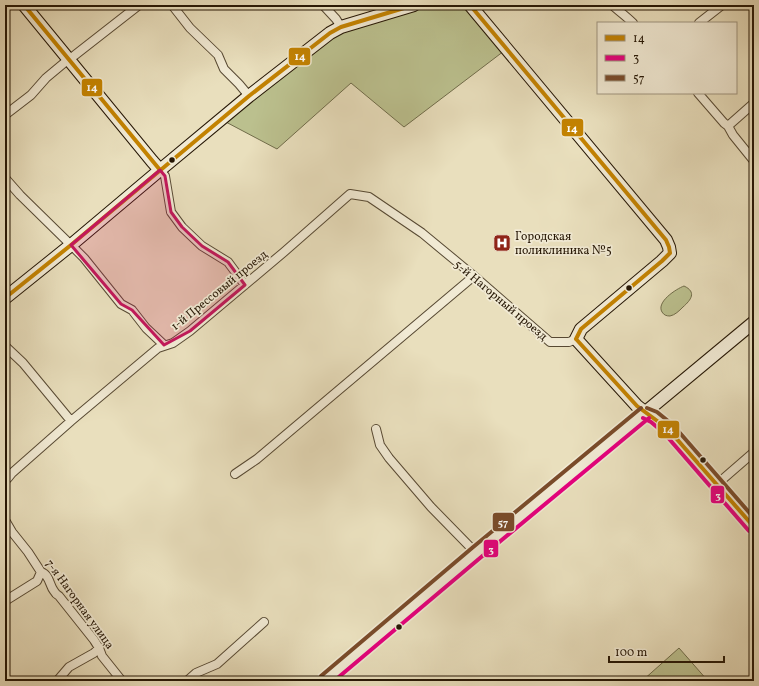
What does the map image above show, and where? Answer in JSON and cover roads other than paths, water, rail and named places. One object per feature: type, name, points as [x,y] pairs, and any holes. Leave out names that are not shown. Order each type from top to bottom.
[{"type":"street","points":[[24,5],[165,176],[171,212],[178,222],[202,246],[228,262],[245,285]]},
{"type":"street","points":[[5,115],[31,95],[46,78],[64,63],[70,60],[139,5]]},
{"type":"street","points":[[172,5],[190,28],[218,55],[224,69],[249,96]]},
{"type":"street","points":[[323,5],[336,19],[340,28]]},
{"type":"street","points":[[5,298],[72,245],[249,96],[330,32],[414,5]]},
{"type":"street","points":[[470,5],[666,240],[669,247],[670,253],[662,261],[581,329],[576,339],[637,406],[668,429],[754,527]]},
{"type":"street","points":[[612,5],[632,22]]},
{"type":"street","points":[[700,22],[722,5]]},
{"type":"street","points":[[699,94],[728,126],[733,135],[754,161]]},
{"type":"street","points":[[728,126],[754,103]]},
{"type":"street","points":[[5,178],[20,195],[84,258],[121,304],[132,310],[146,328],[164,345]]},
{"type":"street","name":"1-й Прессовый проезд","points":[[5,480],[71,421],[158,348],[173,343],[190,331],[350,194],[355,195]]},
{"type":"street","name":"5-й Нагорный проезд","points":[[355,195],[369,198],[416,229],[474,276],[550,342],[569,342],[576,339]]},
{"type":"street","points":[[235,474],[257,459],[474,276]]},
{"type":"street","points":[[325,681],[476,553],[754,322]]},
{"type":"street","points":[[5,346],[23,364],[71,421]]},
{"type":"street","points":[[376,429],[380,445],[389,458],[430,507],[476,553]]},
{"type":"street","points":[[716,485],[754,452]]},
{"type":"street","name":"7-я Нагорная улица","points":[[5,520],[41,572],[47,575],[53,591],[59,596],[99,648],[102,656],[122,681]]},
{"type":"street","points":[[5,601],[37,580],[41,572]]},
{"type":"street","points":[[187,681],[196,673],[217,664],[264,622]]},
{"type":"street","points":[[57,681],[69,667],[94,653],[99,648]]},
{"type":"place","name":"Городская поликлиника №5","points":[[502,243]]}]
